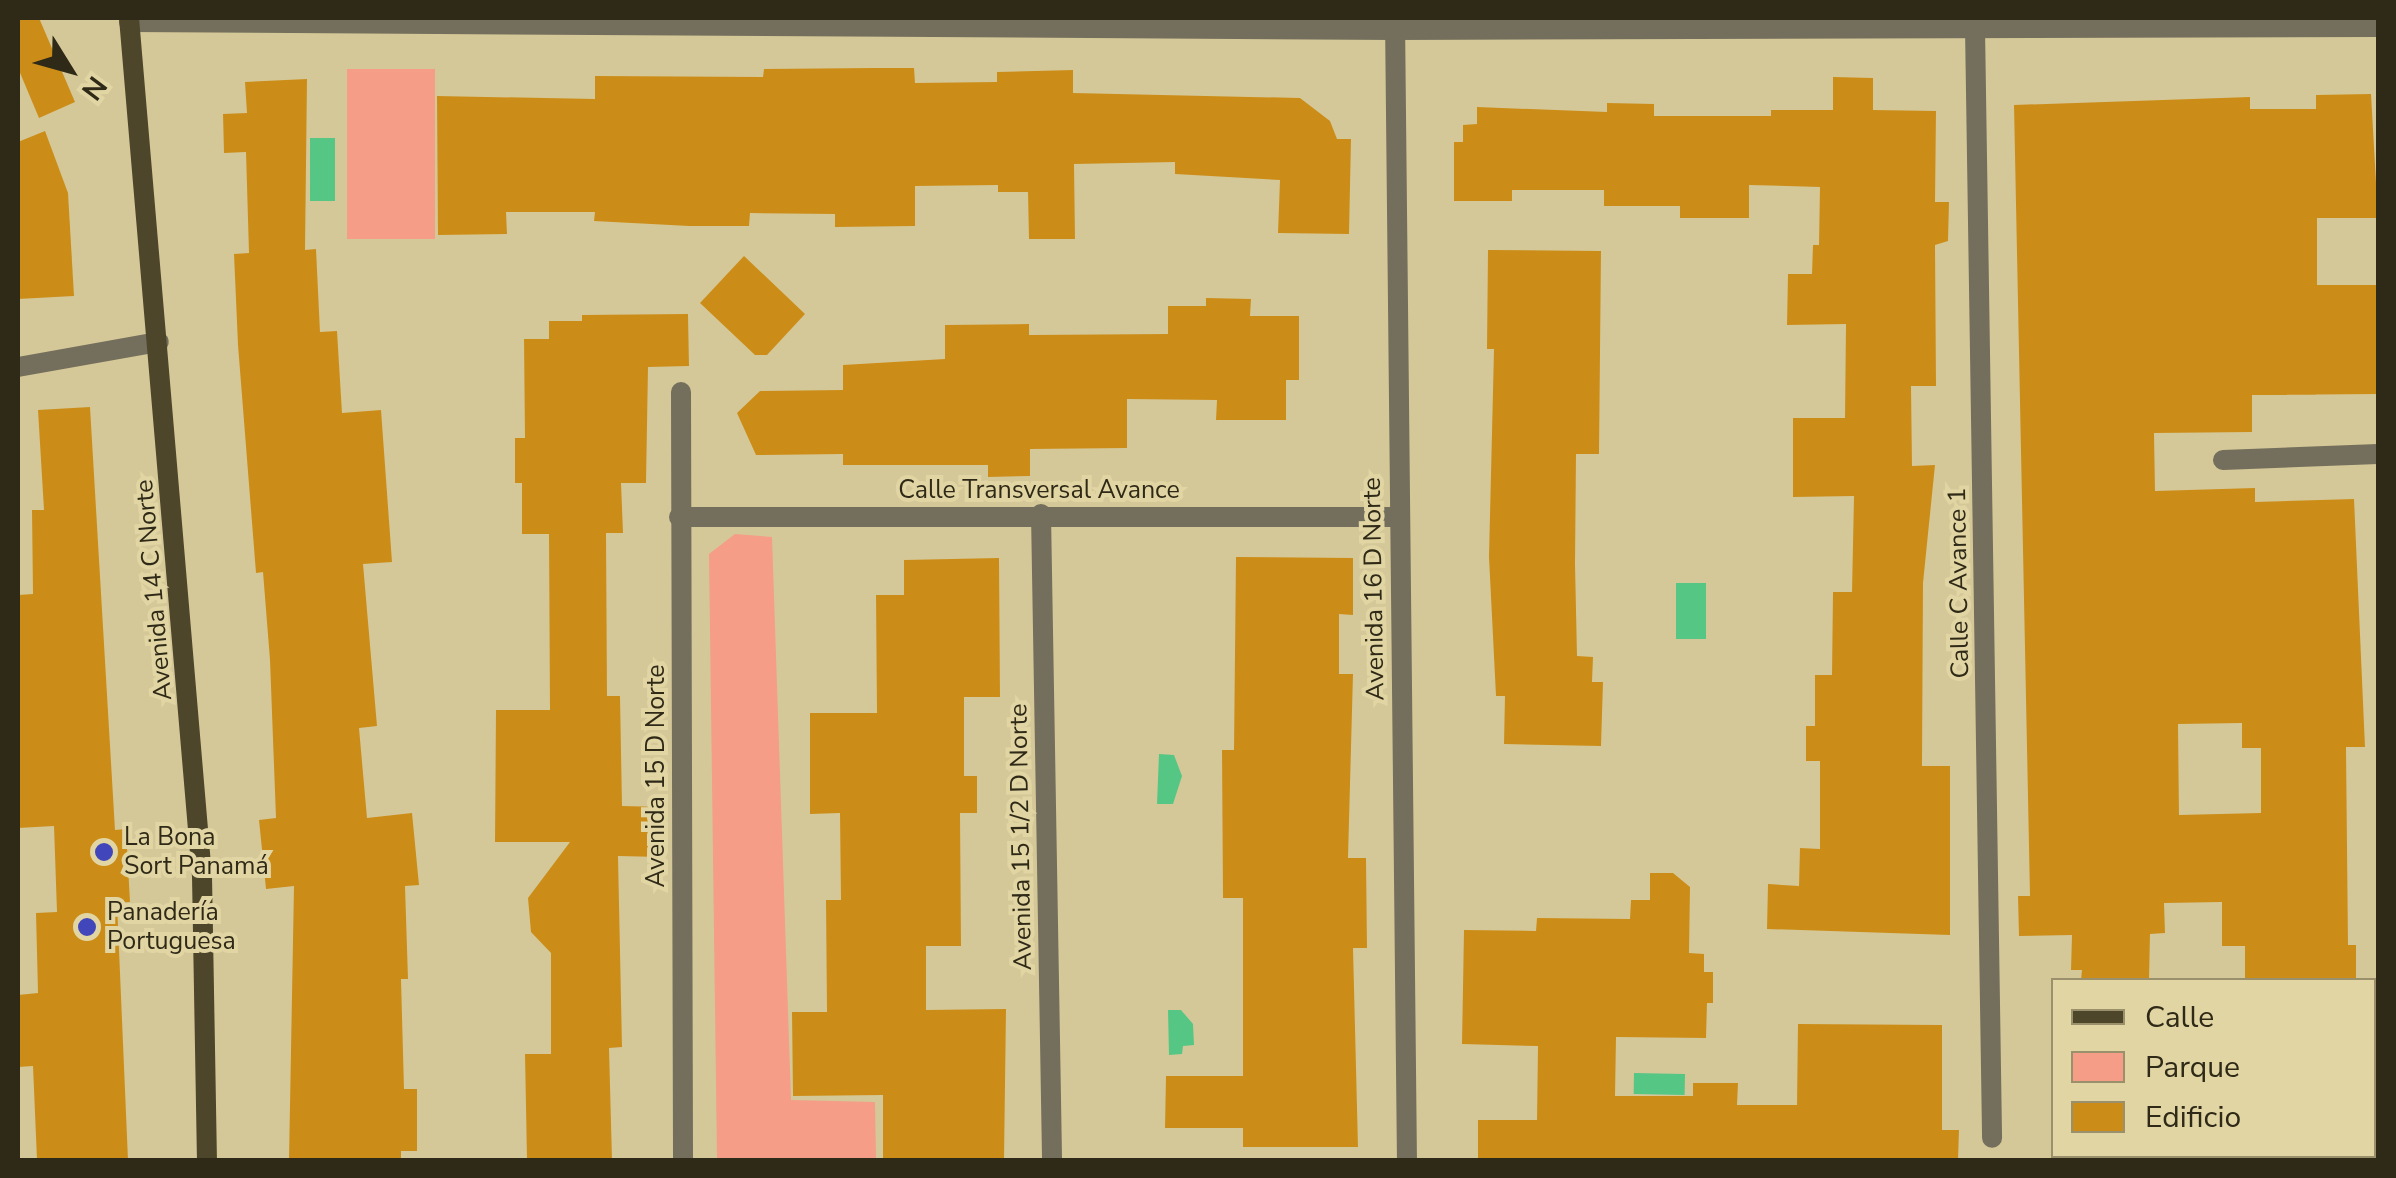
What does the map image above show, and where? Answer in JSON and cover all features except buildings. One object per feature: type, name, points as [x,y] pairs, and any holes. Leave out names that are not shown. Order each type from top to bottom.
[{"type":"street","points":[[129,20],[2378,27]]},
{"type":"street","name":"Avenida 14 C Norte","points":[[129,20],[202,876],[208,1160]]},
{"type":"street","name":"Avenida 16 D Norte","points":[[1395,24],[1408,1160]]},
{"type":"street","name":"Calle C Avance 1","points":[[1976,27],[1992,1138]]},
{"type":"street","points":[[18,367],[158,342]]},
{"type":"street","name":"Avenida 15 D Norte","points":[[681,392],[683,1160]]},
{"type":"street","points":[[2223,460],[2378,454]]},
{"type":"street","name":"Avenida 15 1/2 D Norte","points":[[1041,514],[1052,1160]]},
{"type":"street","name":"Calle Transversal Avance","points":[[680,517],[1398,517]]},
{"type":"green space","points":[[347,69],[435,69],[435,239],[347,239]]},
{"type":"green space","points":[[735,534],[772,537],[791,1100],[875,1102],[876,1160],[717,1160],[709,554]]},
{"type":"shaded area","points":[[310,138],[335,138],[335,201],[310,201]]},
{"type":"shaded area","points":[[1676,583],[1706,583],[1706,639],[1676,639]]},
{"type":"shaded area","points":[[1159,754],[1174,755],[1182,776],[1173,804],[1157,804]]},
{"type":"shaded area","points":[[1168,1010],[1181,1010],[1193,1024],[1194,1045],[1183,1046],[1182,1054],[1169,1055]]},
{"type":"shaded area","points":[[1634,1073],[1685,1074],[1685,1095],[1634,1094]]},
{"type":"place","name":"La Bona Sort Panamá","points":[[104,852]]},
{"type":"place","name":"Panadería Portuguesa","points":[[87,927]]}]
